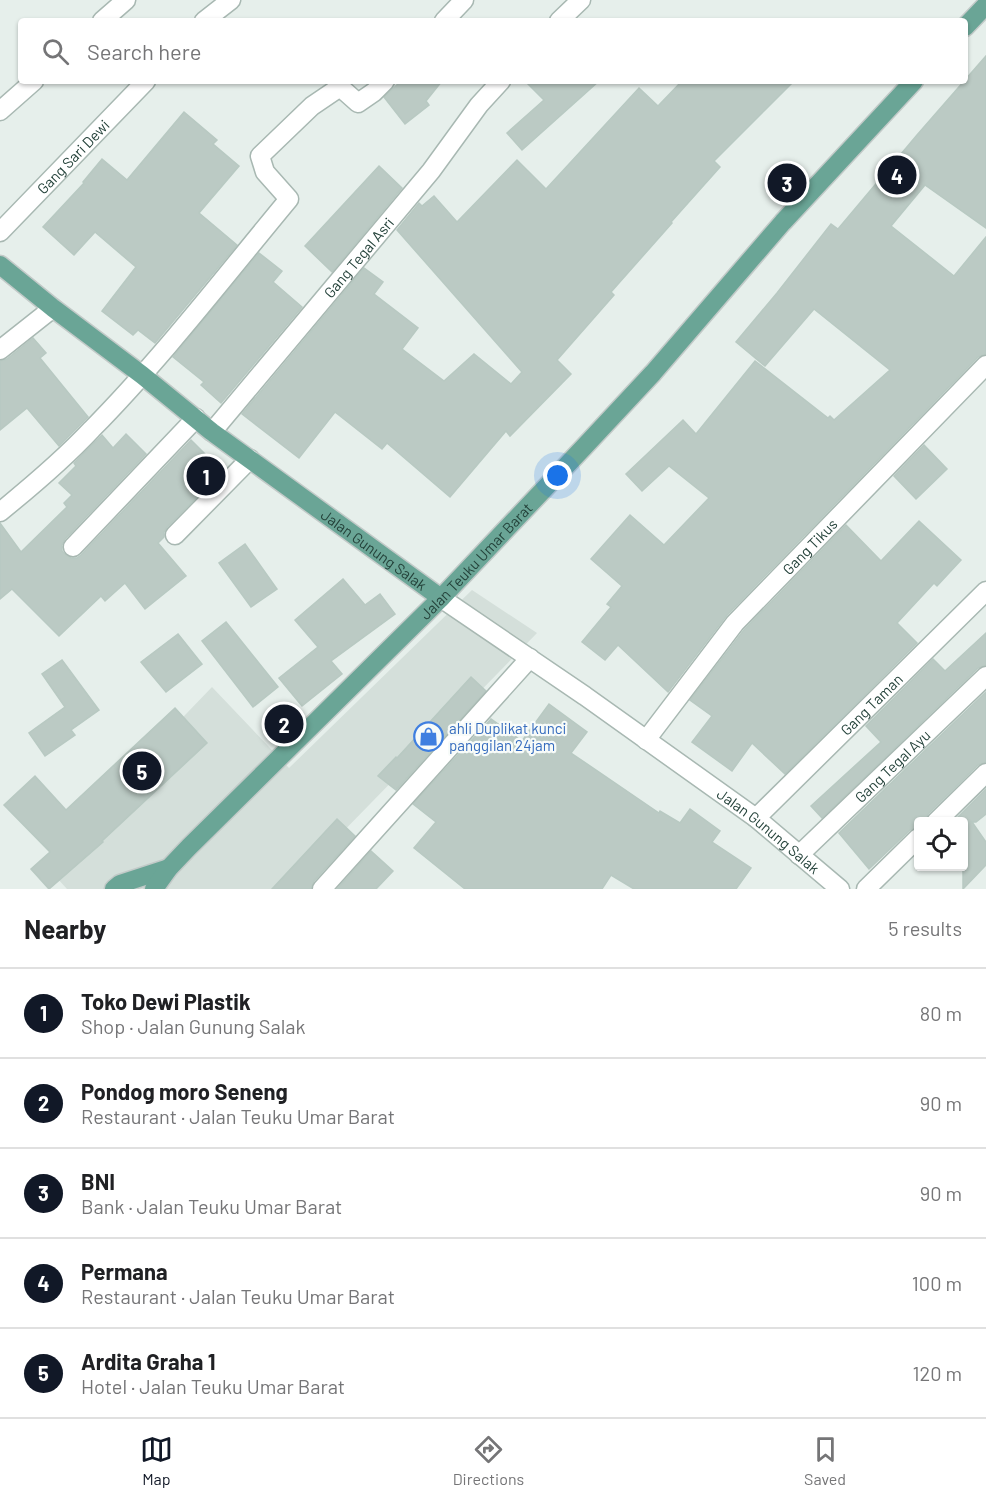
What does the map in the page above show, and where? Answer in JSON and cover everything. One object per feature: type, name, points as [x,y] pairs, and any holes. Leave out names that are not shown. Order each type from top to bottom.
[{"type":"main road","points":[[968,24],[984,6]]},
{"type":"main road","name":"Jalan Teuku Umar Barat","points":[[154,889],[169,868],[189,847],[441,598],[653,373],[783,222],[911,84]]},
{"type":"main road","name":"Jalan Gunung Salak","points":[[0,265],[212,432],[441,598]]},
{"type":"main road","name":"Jalan Teuku Umar Barat","points":[[114,889],[120,884],[169,868]]},
{"type":"street","points":[[105,18],[126,0]]},
{"type":"street","points":[[208,18],[231,0]]},
{"type":"street","points":[[447,18],[464,0]]},
{"type":"street","points":[[562,18],[580,0]]},
{"type":"street","points":[[0,111],[31,84]]},
{"type":"street","name":"Gang Sari Dewi","points":[[0,232],[143,84]]},
{"type":"street","points":[[0,512],[40,479],[92,430],[142,375],[289,199],[265,172],[260,156],[312,106],[340,87],[358,103],[382,84]]},
{"type":"street","name":"Gang Tegal Asri","points":[[212,432],[431,171],[479,105],[498,84]]},
{"type":"street","points":[[0,350],[53,308]]},
{"type":"street","name":"Gang Tikus","points":[[646,740],[735,623],[986,365]]},
{"type":"street","points":[[73,547],[196,418]]},
{"type":"street","points":[[175,535],[250,459]]},
{"type":"street","name":"Gang Taman","points":[[756,818],[986,591]]},
{"type":"street","name":"Jalan Gunung Salak","points":[[441,598],[756,818],[840,889]]},
{"type":"street","points":[[322,889],[530,658]]},
{"type":"street","name":"Gang Tegal Ayu","points":[[799,855],[986,676]]},
{"type":"street","points":[[941,817],[986,773]]},
{"type":"street","points":[[866,889],[914,842]]},
{"type":"shaded area","points":[[472,590],[537,633],[287,889],[67,889],[57,878],[110,793],[212,687],[289,768]]},
{"type":"building","points":[[986,56],[986,228],[925,185],[891,226],[954,276],[986,237],[986,354],[978,357],[727,615],[668,692],[618,645],[605,660],[582,642],[611,607],[607,604],[622,586],[591,559],[630,515],[664,545],[709,498],[669,466],[642,491],[626,474],[683,420],[696,434],[755,361],[828,418],[830,416],[834,420],[890,370],[814,309],[765,366],[736,342],[831,224],[838,229],[962,84],[968,84],[968,77]]},
{"type":"building","points":[[398,84],[440,84],[426,101],[429,105],[405,124],[384,97]]},
{"type":"building","points":[[528,84],[596,84],[522,150],[507,133],[544,100]]},
{"type":"building","points":[[679,84],[791,84],[714,161],[720,167],[611,292],[614,295],[557,360],[571,374],[510,436],[506,431],[450,497],[387,443],[382,449],[335,412],[299,458],[242,414],[364,268],[383,282],[374,294],[418,328],[402,349],[444,381],[474,354],[511,384],[522,372],[397,230],[419,203],[422,206],[434,196],[457,222],[517,160],[546,189],[639,88],[658,106]]},
{"type":"building","points":[[184,112],[217,140],[213,144],[239,166],[199,213],[237,245],[155,343],[138,330],[133,335],[102,311],[136,267],[95,232],[74,255],[43,227],[84,183],[102,159],[127,180]]},
{"type":"building","points":[[379,166],[402,188],[332,272],[305,246]]},
{"type":"building","points":[[259,253],[282,271],[273,282],[302,307],[221,403],[201,385],[204,382],[173,357]]},
{"type":"building","points":[[33,338],[46,353],[40,358],[88,417],[59,446],[27,408],[0,430],[0,361],[7,359]]},
{"type":"building","points":[[126,434],[146,454],[65,539],[62,551],[71,558],[81,555],[191,440],[210,459],[203,465],[216,478],[167,527],[164,537],[158,543],[186,576],[145,609],[125,583],[105,601],[101,596],[59,636],[12,589],[0,599],[0,523],[21,552],[67,507],[64,503],[72,495],[59,483],[76,466],[74,463],[102,435],[113,448]]},
{"type":"building","points":[[924,445],[947,469],[916,499],[894,476]]},
{"type":"building","points":[[919,521],[961,560],[937,586],[934,583],[897,623],[917,643],[785,774],[752,743],[732,771],[692,742],[712,716],[690,700],[744,630],[846,525],[881,561]]},
{"type":"building","points":[[245,544],[277,589],[251,607],[219,563]]},
{"type":"building","points":[[343,579],[365,605],[380,594],[395,614],[331,661],[342,674],[302,706],[279,678],[318,647],[295,620]]},
{"type":"building","points":[[226,622],[278,687],[253,707],[202,641]]},
{"type":"building","points":[[986,633],[986,665],[978,668],[822,818],[811,806],[881,742],[866,726],[933,659],[945,671]]},
{"type":"building","points":[[178,634],[202,664],[166,692],[141,662]]},
{"type":"building","points":[[62,660],[99,710],[71,730],[75,735],[45,756],[29,733],[65,707],[42,674]]},
{"type":"building","points":[[471,677],[486,691],[396,790],[378,776],[397,758]]},
{"type":"building","points":[[986,692],[986,762],[978,765],[927,817],[914,817],[914,828],[869,869],[839,833]]},
{"type":"building","points":[[549,704],[587,732],[571,753],[659,813],[660,811],[680,823],[690,809],[720,831],[712,842],[751,868],[736,889],[634,889],[611,875],[602,889],[465,889],[414,848],[436,822],[413,804],[491,719],[522,741]]},
{"type":"building","points":[[175,708],[207,743],[103,842],[49,889],[31,869],[50,852],[4,805],[35,776],[66,810]]},
{"type":"building","points":[[986,789],[986,814],[976,822],[972,822],[986,842],[986,865],[963,889],[963,871],[968,871],[968,817],[958,817]]},
{"type":"building","points":[[337,819],[355,836],[314,881],[311,889],[272,889]]},
{"type":"building","points":[[371,851],[393,871],[376,889],[337,889]]},
{"type":"place","name":"Permana","points":[[897,175]]},
{"type":"place","name":"BNI","points":[[787,183]]},
{"type":"place","name":"Toko Dewi Plastik","points":[[206,476]]},
{"type":"place","name":"Pondog moro Seneng","points":[[284,724]]},
{"type":"place","name":"ahli Duplikat kunci panggilan 24jam","points":[[428,737]]},
{"type":"place","name":"Ardita Graha 1","points":[[142,771]]}]
